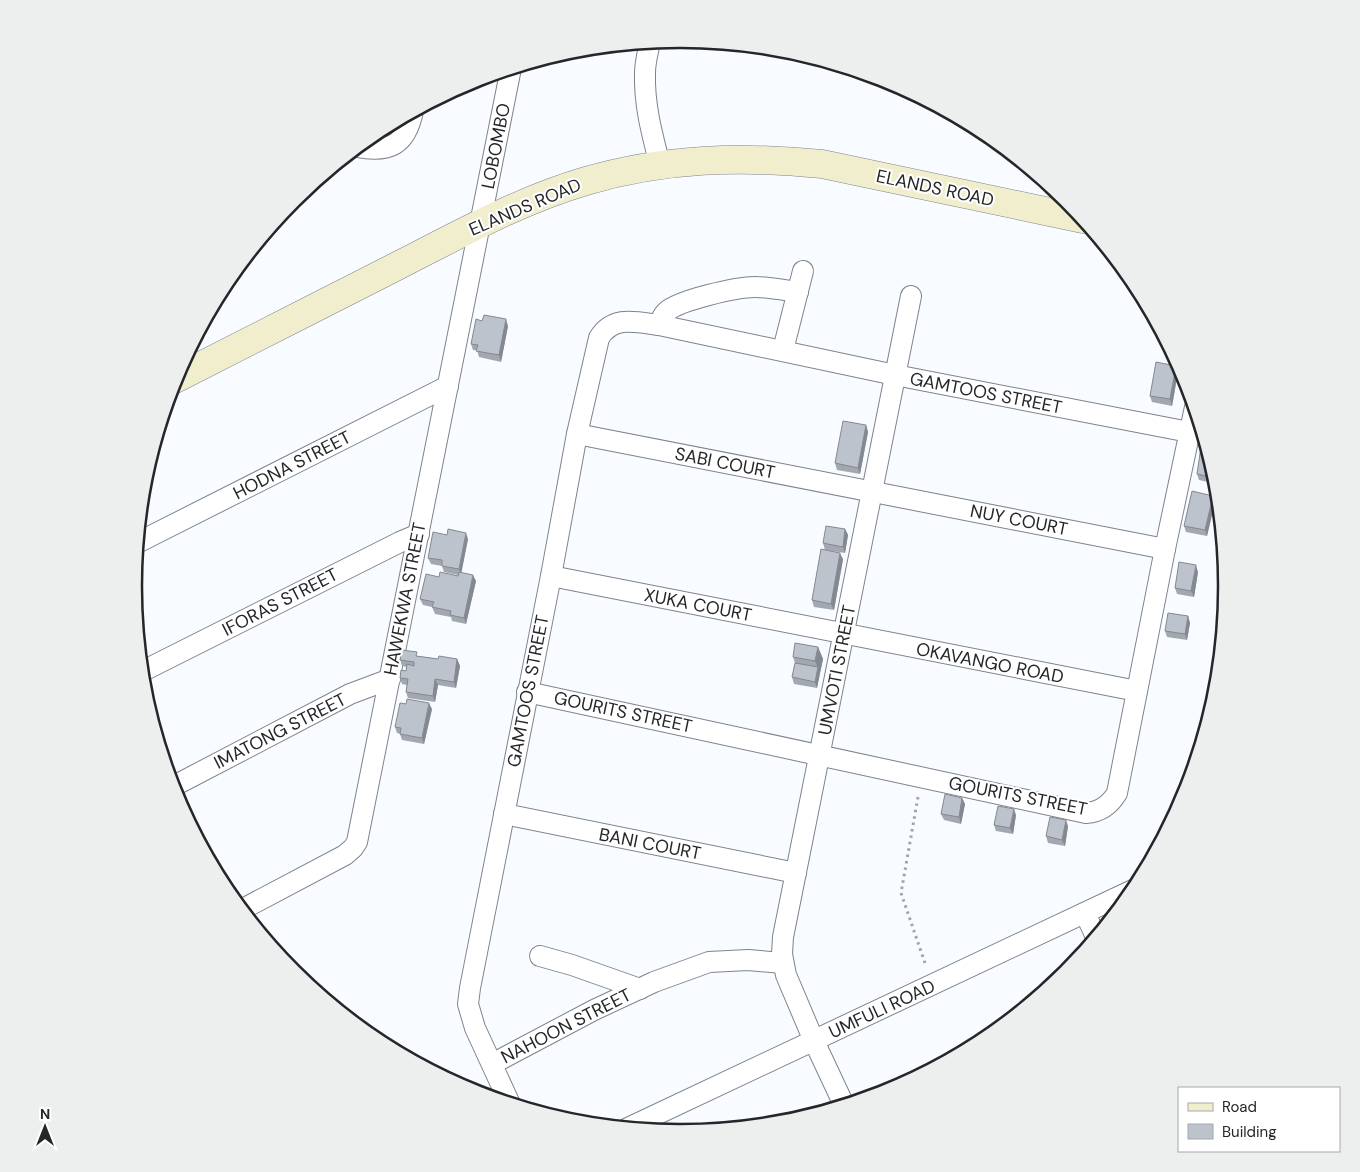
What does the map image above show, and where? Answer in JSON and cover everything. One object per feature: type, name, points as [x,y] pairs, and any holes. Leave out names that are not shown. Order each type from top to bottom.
[{"type":"street","points":[[649,49],[645,71],[645,95],[648,118],[660,165]]},
{"type":"street","name":"LOBOMBO","points":[[480,224],[510,75]]},
{"type":"street","points":[[368,148],[381,150],[397,143],[407,131],[410,121]]},
{"type":"street","name":"ELANDS ROAD","points":[[185,374],[514,207],[559,190],[623,172],[660,165],[700,160],[741,158],[822,164],[1072,217]]},
{"type":"street","name":"HAWEKWA STREET","points":[[248,907],[345,856],[354,848],[357,842],[480,224]]},
{"type":"street","points":[[783,350],[803,271]]},
{"type":"street","points":[[659,325],[662,317],[668,310],[682,303],[735,289],[754,287],[798,292]]},
{"type":"street","name":"UMVOTI STREET","points":[[841,1099],[786,975],[782,954],[796,873],[912,296]]},
{"type":"street","name":"GAMTOOS STREET","points":[[506,1096],[475,1028],[468,1004],[577,434],[599,338],[604,330],[620,322],[659,325],[895,375],[1189,432]]},
{"type":"street","name":"HODNA STREET","points":[[144,539],[448,386]]},
{"type":"street","name":"GOURITS STREET","points":[[527,692],[1086,813],[1100,810],[1112,801],[1117,793],[1192,420]]},
{"type":"street","name":"SABI COURT","points":[[577,434],[873,492]]},
{"type":"street","name":"NUY COURT","points":[[873,492],[1165,549]]},
{"type":"street","name":"IFORAS STREET","points":[[148,668],[418,534]]},
{"type":"street","name":"XUKA COURT","points":[[551,576],[844,634]]},
{"type":"street","name":"OKAVANGO ROAD","points":[[844,634],[1137,692]]},
{"type":"street","name":"IMATONG STREET","points":[[179,783],[350,694],[390,678]]},
{"type":"street","name":"BANI COURT","points":[[504,814],[796,873]]},
{"type":"street","name":"UMFULI ROAD","points":[[640,1123],[1120,896]]},
{"type":"street","points":[[1084,913],[1093,931]]},
{"type":"street","name":"NAHOON STREET","points":[[540,956],[640,989]]},
{"type":"street","name":"NAHOON STREET","points":[[492,1064],[594,1010],[640,989],[709,962],[739,960],[783,963]]},
{"type":"path","points":[[922,777],[901,893],[932,985]]},
{"type":"building","points":[[484,315],[506,319],[499,355],[476,351],[478,345],[471,344],[476,319],[482,321]]},
{"type":"building","points":[[1156,362],[1171,365],[1175,373],[1170,399],[1150,396]]},
{"type":"building","points":[[843,421],[866,425],[858,468],[835,463]]},
{"type":"building","points":[[1201,450],[1207,476],[1197,474]]},
{"type":"building","points":[[1192,491],[1210,495],[1212,502],[1205,530],[1184,526]]},
{"type":"building","points":[[826,526],[845,529],[843,547],[823,543]]},
{"type":"building","points":[[448,529],[466,533],[459,569],[442,566],[442,560],[428,558],[433,532],[447,535]]},
{"type":"building","points":[[821,549],[840,553],[831,604],[812,600]]},
{"type":"building","points":[[1179,562],[1196,565],[1191,591],[1175,588]]},
{"type":"building","points":[[440,572],[458,576],[459,572],[473,575],[464,618],[450,615],[451,611],[432,607],[434,602],[420,599],[426,574],[439,577]]},
{"type":"building","points":[[1168,613],[1188,616],[1185,634],[1165,631]]},
{"type":"building","points":[[795,643],[818,647],[815,661],[793,657]]},
{"type":"building","points":[[402,650],[417,652],[416,656],[438,659],[439,656],[457,659],[454,682],[435,679],[433,696],[406,692],[408,679],[400,678],[401,670],[406,671],[407,664],[414,666],[414,662],[400,660]]},
{"type":"building","points":[[795,663],[818,667],[815,682],[792,677]]},
{"type":"building","points":[[407,699],[429,703],[422,738],[400,734],[401,728],[395,727],[400,703],[406,704]]},
{"type":"building","points":[[945,794],[962,798],[959,817],[941,814]]},
{"type":"building","points":[[998,806],[1014,809],[1010,828],[994,825]]},
{"type":"building","points":[[1050,817],[1066,820],[1062,840],[1046,836]]}]
